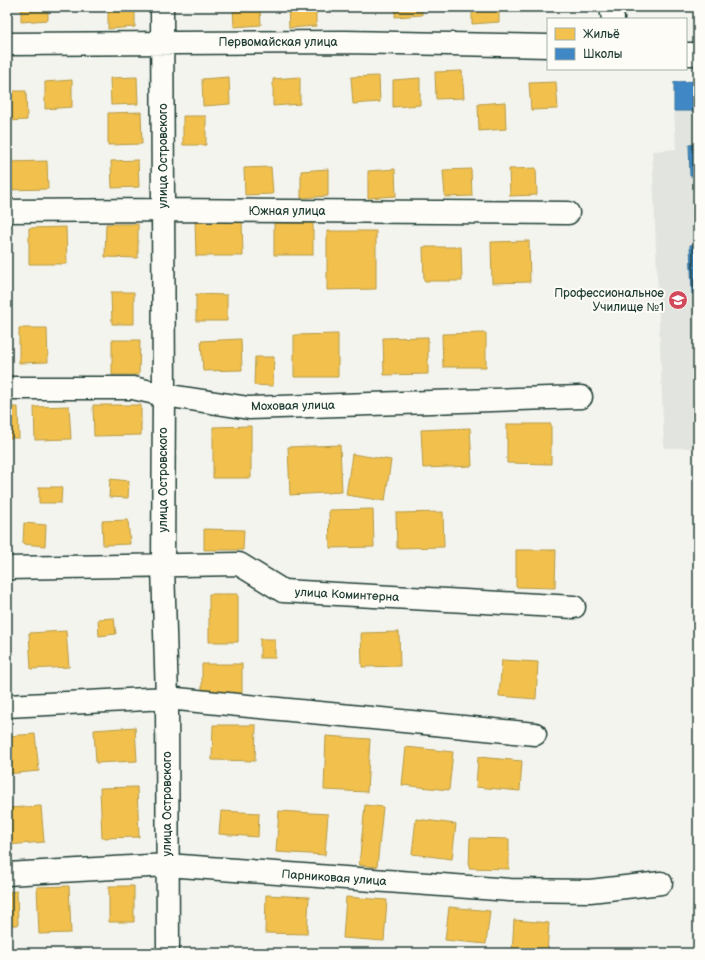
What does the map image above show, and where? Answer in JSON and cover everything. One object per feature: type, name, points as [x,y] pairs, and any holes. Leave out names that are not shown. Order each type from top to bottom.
[{"type":"street","name":"улица Островского","points":[[162,7],[164,395],[163,566],[167,698],[168,953]]},
{"type":"street","points":[[611,7],[613,18]]},
{"type":"street","name":"Первомайская улица","points":[[7,44],[345,42],[547,46]]},
{"type":"street","points":[[687,54],[698,54]]},
{"type":"street","name":"Южная улица","points":[[7,211],[162,210],[568,213]]},
{"type":"street","name":"Моховая улица","points":[[7,388],[133,388],[164,395],[249,408],[581,397]]},
{"type":"street","name":"улица Коминтерна","points":[[7,568],[240,564],[283,591],[574,607]]},
{"type":"street","points":[[7,706],[167,698],[535,734]]},
{"type":"street","name":"Парниковая улица","points":[[7,874],[167,866],[510,890],[590,891],[660,883]]},
{"type":"shaded area","name":"Профессиональное Училище №1","points":[[674,111],[698,111],[698,448],[664,448],[652,151],[676,149]]},
{"type":"building: Жильё","points":[[21,7],[48,7],[48,20],[21,22]]},
{"type":"building: Жильё","points":[[108,7],[135,7],[135,27],[108,29]]},
{"type":"building: Жильё","points":[[233,7],[260,7],[261,25],[234,27]]},
{"type":"building: Жильё","points":[[288,7],[316,7],[316,26],[289,28]]},
{"type":"building: Жильё","points":[[395,7],[422,7],[422,15],[395,17]]},
{"type":"building: Жильё","points":[[472,7],[499,7],[499,22],[472,24]]},
{"type":"building: Жильё","points":[[462,71],[464,98],[436,99],[435,72]]},
{"type":"building: Жильё","points":[[379,76],[380,102],[353,104],[351,77]]},
{"type":"building: Жильё","points":[[137,77],[138,104],[111,105],[110,78]]},
{"type":"building: Жильё","points":[[229,77],[230,104],[203,106],[202,79]]},
{"type":"building: Жильё","points":[[300,77],[300,104],[273,106],[273,79]]},
{"type":"building: Жильё","points":[[420,78],[420,105],[393,107],[393,80]]},
{"type":"building: Жильё","points":[[72,80],[72,107],[45,109],[45,82]]},
{"type":"building: Жильё","points":[[556,82],[558,109],[531,110],[529,83]]},
{"type":"building: Жильё","points":[[7,91],[26,91],[27,120],[7,121]]},
{"type":"building: Жильё","points":[[505,102],[506,129],[479,131],[478,104]]},
{"type":"building: Жильё","points":[[141,112],[142,144],[108,145],[108,113]]},
{"type":"building: Жильё","points":[[183,116],[206,116],[206,145],[183,145]]},
{"type":"building: Жильё","points":[[138,160],[139,187],[112,188],[111,161]]},
{"type":"building: Жильё","points":[[47,161],[48,189],[7,190],[7,162]]},
{"type":"building: Жильё","points":[[271,167],[273,194],[245,195],[244,168]]},
{"type":"building: Жильё","points":[[536,168],[537,195],[510,196],[509,169]]},
{"type":"building: Жильё","points":[[328,169],[328,196],[301,198],[301,171]]},
{"type":"building: Жильё","points":[[395,169],[396,196],[368,198],[368,171]]},
{"type":"building: Жильё","points":[[471,169],[472,196],[445,197],[443,170]]},
{"type":"building: Жильё","points":[[195,220],[242,220],[243,256],[196,256]]},
{"type":"building: Жильё","points":[[274,223],[313,223],[313,255],[274,255]]},
{"type":"building: Жильё","points":[[106,224],[138,224],[138,258],[105,257]]},
{"type":"building: Жильё","points":[[66,227],[67,264],[29,264],[29,228]]},
{"type":"building: Жильё","points":[[327,231],[376,231],[376,289],[327,290]]},
{"type":"building: Жильё","points":[[529,241],[530,282],[492,283],[491,242]]},
{"type":"building: Жильё","points":[[423,247],[461,247],[462,281],[424,281]]},
{"type":"building: Жильё","points":[[111,292],[134,292],[134,324],[112,324]]},
{"type":"building: Жильё","points":[[196,294],[227,295],[227,321],[196,321]]},
{"type":"building: Жильё","points":[[19,328],[47,328],[48,362],[19,363]]},
{"type":"building: Жильё","points":[[486,333],[486,367],[443,367],[442,334]]},
{"type":"building: Жильё","points":[[338,334],[338,377],[294,377],[294,335]]},
{"type":"building: Жильё","points":[[428,337],[428,374],[384,375],[383,338]]},
{"type":"building: Жильё","points":[[241,339],[242,370],[203,371],[201,341]]},
{"type":"building: Жильё","points":[[112,340],[140,340],[139,375],[112,375]]},
{"type":"building: Жильё","points":[[255,357],[274,357],[273,386],[254,385]]},
{"type":"building: Жильё","points":[[93,405],[141,405],[141,435],[94,436]]},
{"type":"building: Жильё","points":[[69,406],[71,439],[35,440],[34,407]]},
{"type":"building: Жильё","points":[[7,407],[18,407],[19,438],[7,438]]},
{"type":"building: Жильё","points":[[507,424],[551,424],[551,464],[507,463]]},
{"type":"building: Жильё","points":[[251,426],[251,478],[213,478],[213,427]]},
{"type":"building: Жильё","points":[[470,428],[472,466],[423,468],[421,430]]},
{"type":"building: Жильё","points":[[340,445],[342,492],[290,495],[288,447]]},
{"type":"building: Жильё","points":[[352,454],[391,460],[385,501],[346,495]]},
{"type":"building: Жильё","points":[[110,479],[129,481],[128,498],[109,497]]},
{"type":"building: Жильё","points":[[39,487],[62,487],[61,503],[39,503]]},
{"type":"building: Жильё","points":[[373,509],[374,547],[330,548],[329,510]]},
{"type":"building: Жильё","points":[[443,512],[444,547],[397,548],[396,513]]},
{"type":"building: Жильё","points":[[128,520],[130,544],[103,545],[102,521]]},
{"type":"building: Жильё","points":[[24,523],[46,525],[45,546],[23,544]]},
{"type":"building: Жильё","points":[[204,529],[244,530],[243,550],[204,550]]},
{"type":"building: Жильё","points":[[516,550],[556,550],[555,588],[516,587]]},
{"type":"building: Жильё","points":[[209,594],[238,594],[238,642],[209,642]]},
{"type":"building: Жильё","points":[[114,618],[116,634],[99,636],[98,619]]},
{"type":"building: Жильё","points":[[66,631],[69,667],[31,669],[29,633]]},
{"type":"building: Жильё","points":[[399,632],[400,666],[362,667],[361,633]]},
{"type":"building: Жильё","points":[[260,639],[275,639],[275,658],[260,658]]},
{"type":"building: Жильё","points":[[502,660],[538,662],[536,699],[499,696]]},
{"type":"building: Жильё","points":[[202,664],[242,664],[242,697],[202,697]]},
{"type":"building: Жильё","points":[[213,725],[256,725],[255,761],[212,760]]},
{"type":"building: Жильё","points":[[135,727],[137,761],[96,763],[94,730]]},
{"type":"building: Жильё","points":[[35,734],[39,771],[7,774],[7,736]]},
{"type":"building: Жильё","points":[[326,736],[370,739],[367,792],[324,790]]},
{"type":"building: Жильё","points":[[406,747],[453,752],[449,790],[402,785]]},
{"type":"building: Жильё","points":[[478,757],[522,761],[520,791],[476,787]]},
{"type":"building: Жильё","points":[[137,787],[139,837],[102,838],[100,788]]},
{"type":"building: Жильё","points":[[365,805],[383,807],[377,867],[359,865]]},
{"type":"building: Жильё","points":[[41,806],[44,842],[7,845],[7,808]]},
{"type":"building: Жильё","points":[[221,811],[259,813],[258,837],[219,834]]},
{"type":"building: Жильё","points":[[279,811],[328,814],[325,855],[276,852]]},
{"type":"building: Жильё","points":[[416,819],[456,824],[452,859],[412,854]]},
{"type":"building: Жильё","points":[[470,838],[509,839],[509,869],[469,868]]},
{"type":"building: Жильё","points":[[69,886],[71,933],[39,934],[37,887]]},
{"type":"building: Жильё","points":[[109,886],[134,886],[134,922],[109,922]]},
{"type":"building: Жильё","points":[[17,891],[18,925],[7,925],[7,892]]},
{"type":"building: Жильё","points":[[266,895],[309,897],[307,934],[265,933]]},
{"type":"building: Жильё","points":[[346,897],[387,900],[384,941],[343,938]]},
{"type":"building: Жильё","points":[[449,907],[490,911],[486,944],[445,940]]},
{"type":"building: Жильё","points":[[514,920],[549,923],[547,953],[512,953]]},
{"type":"building: Школы","points":[[698,81],[698,111],[674,111],[674,82]]},
{"type":"building: Школы","points":[[698,144],[698,176],[690,176],[689,145]]},
{"type":"building: Школы","name":"Профессиональное Училище №1","points":[[698,244],[698,293],[692,294],[690,245]]},
{"type":"place","name":"Профессиональное Училище №1","points":[[678,300]]}]
